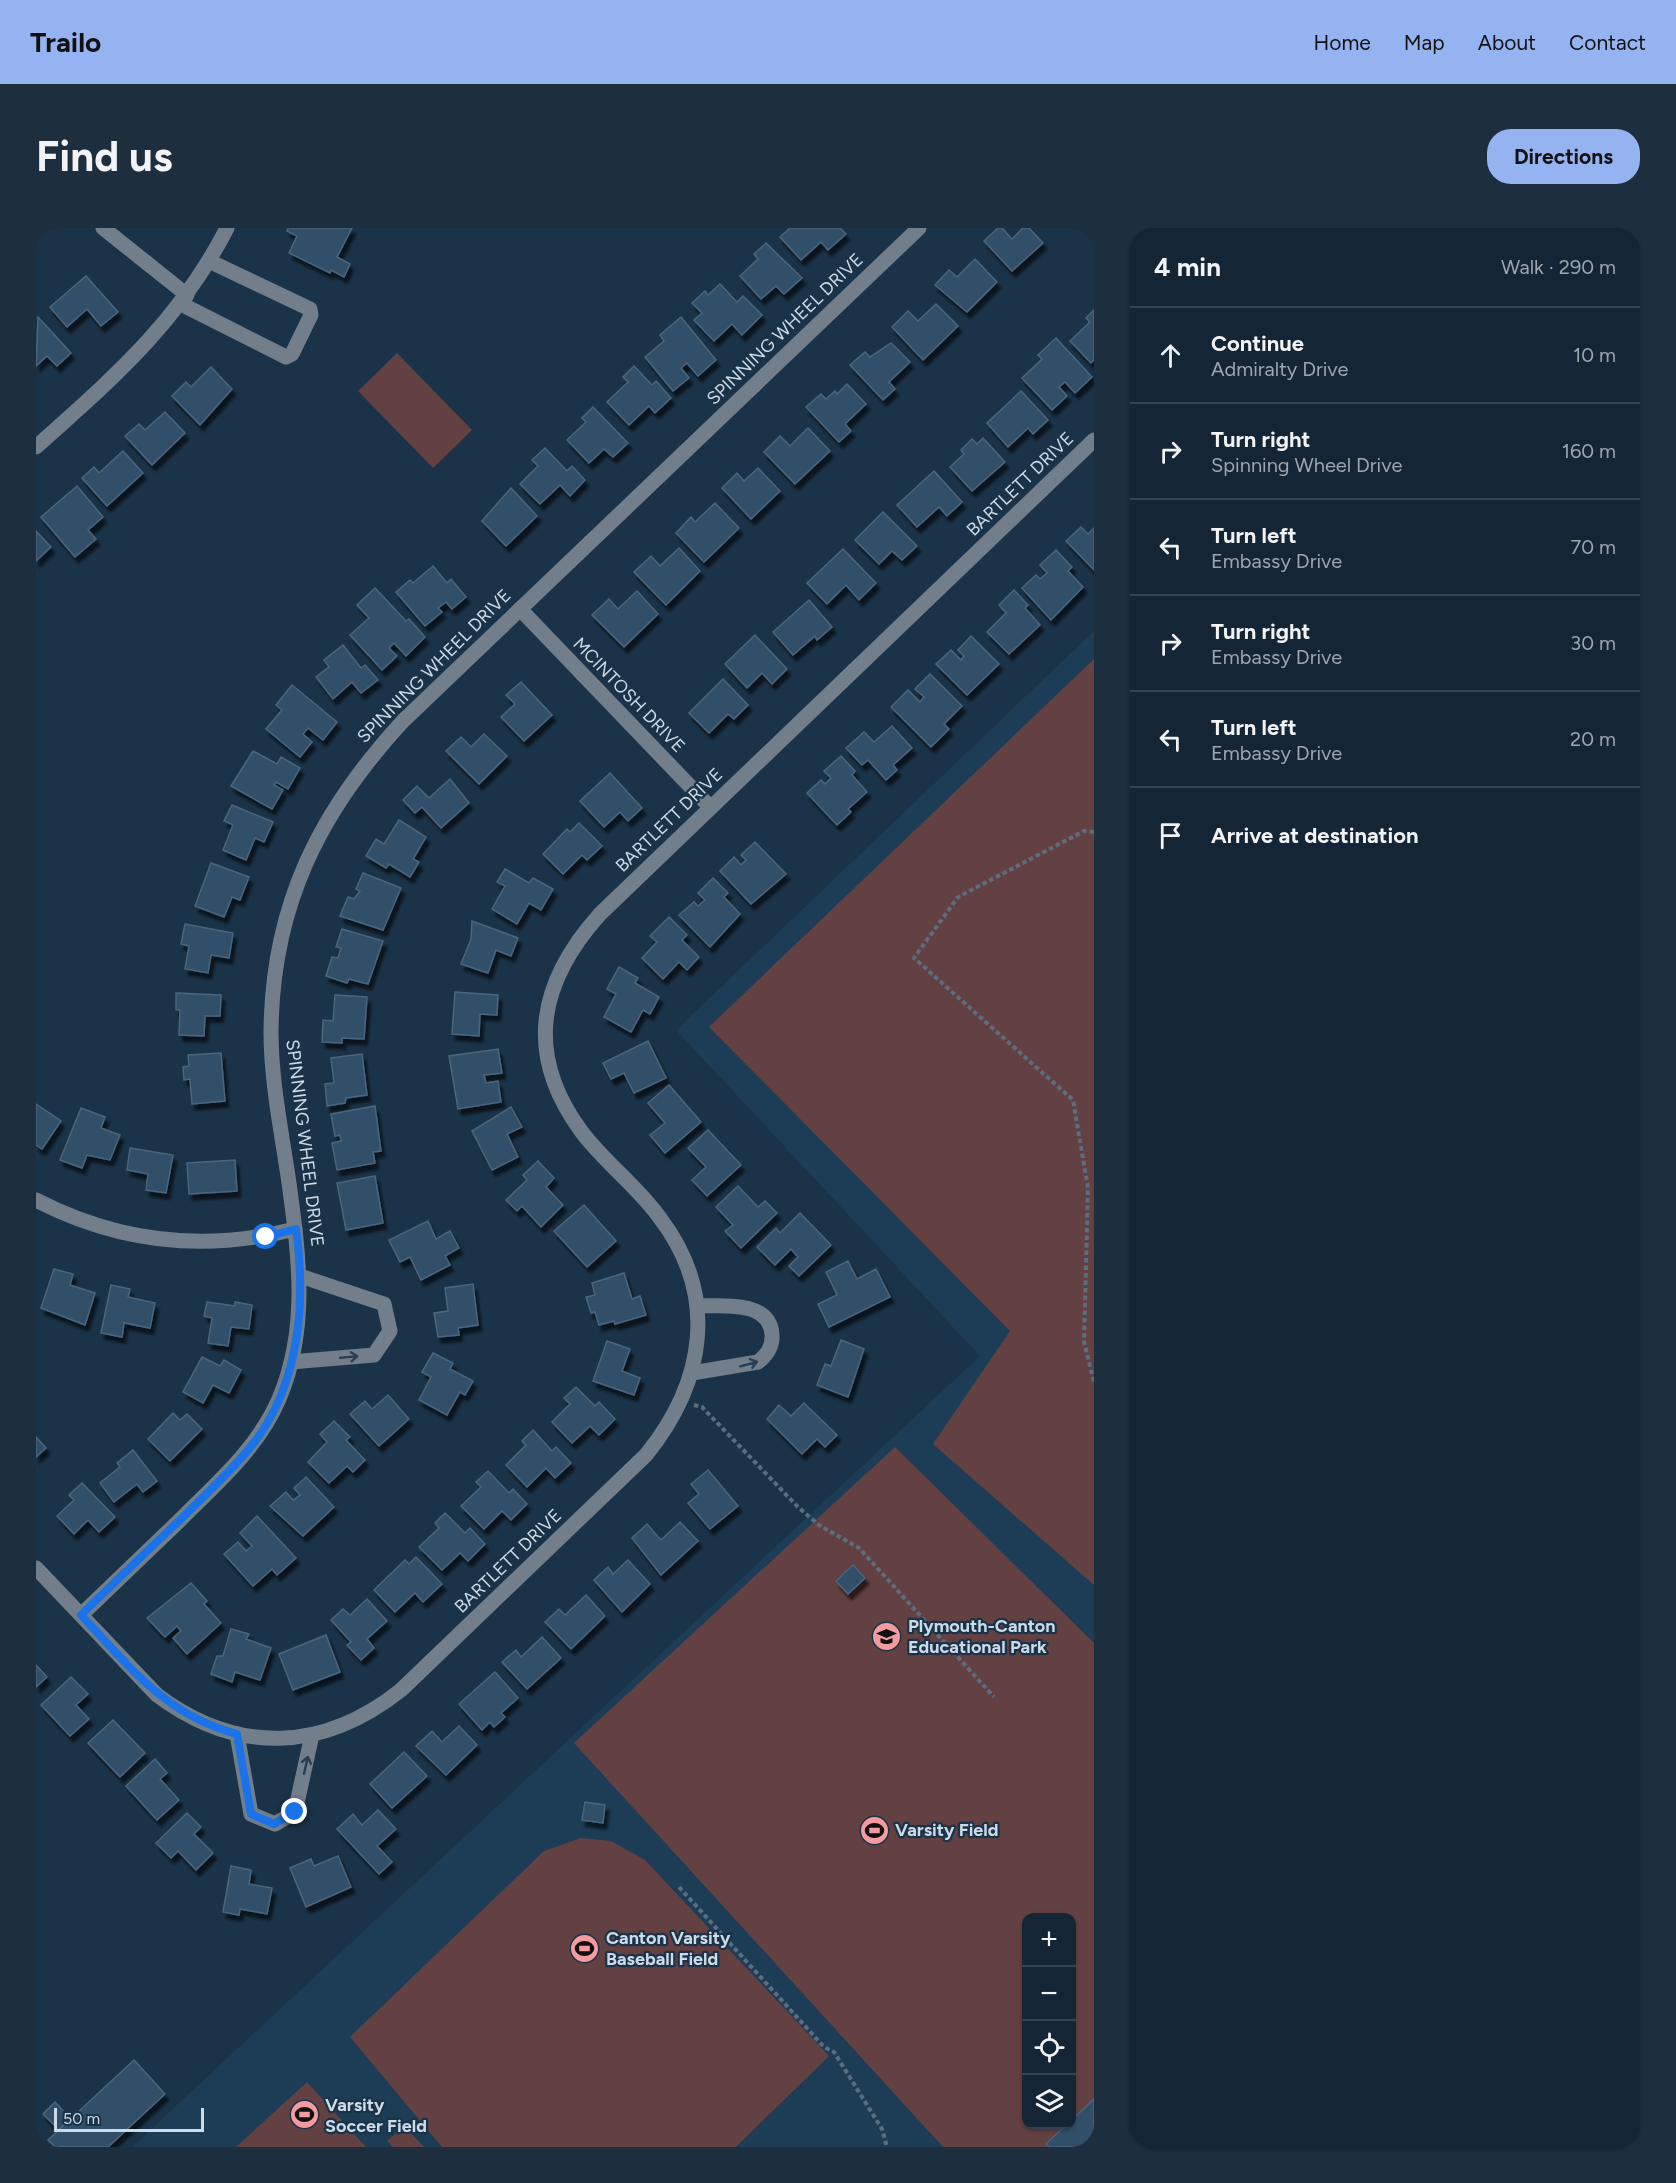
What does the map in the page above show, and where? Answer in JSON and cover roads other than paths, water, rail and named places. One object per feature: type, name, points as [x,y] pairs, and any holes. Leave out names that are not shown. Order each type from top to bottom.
[{"type":"street","points":[[103,228],[184,299],[286,357],[292,354],[312,315],[310,309],[209,261]]},
{"type":"street","points":[[36,447],[125,366],[184,299],[227,228]]},
{"type":"street","name":"SPINNING WHEEL DRIVE","points":[[81,1615],[233,1469],[269,1419],[291,1362],[298,1329],[300,1276],[271,1032],[277,961],[298,882],[328,818],[368,759],[403,721],[919,228]]},
{"type":"street","name":"BARTLETT DRIVE","points":[[36,1568],[157,1695],[202,1723],[237,1734],[268,1738],[312,1735],[359,1720],[401,1690],[646,1455],[668,1428],[682,1402],[692,1373],[698,1340],[697,1306],[691,1274],[682,1253],[661,1219],[582,1132],[565,1107],[550,1068],[546,1025],[556,978],[580,936],[710,807],[1094,441]]},
{"type":"street","name":"MCINTOSH DRIVE","points":[[520,609],[710,807]]},
{"type":"street","points":[[36,1200],[96,1226],[149,1239],[203,1243],[239,1241],[296,1229]]},
{"type":"street","points":[[291,1362],[374,1355],[390,1331],[384,1304],[300,1276]]},
{"type":"street","points":[[692,1373],[758,1362],[767,1355],[773,1337],[770,1324],[764,1315],[755,1310],[735,1306],[697,1306]]},
{"type":"street","points":[[237,1734],[251,1814],[274,1824],[295,1812],[312,1735]]},
{"type":"place","name":"Plymouth-Canton Educational Park","points":[[887,1636]]},
{"type":"place","name":"Varsity Field","points":[[874,1830]]},
{"type":"place","name":"Canton Varsity Baseball Field","points":[[585,1948]]},
{"type":"place","name":"Varsity Soccer Field","points":[[304,2115]]}]
